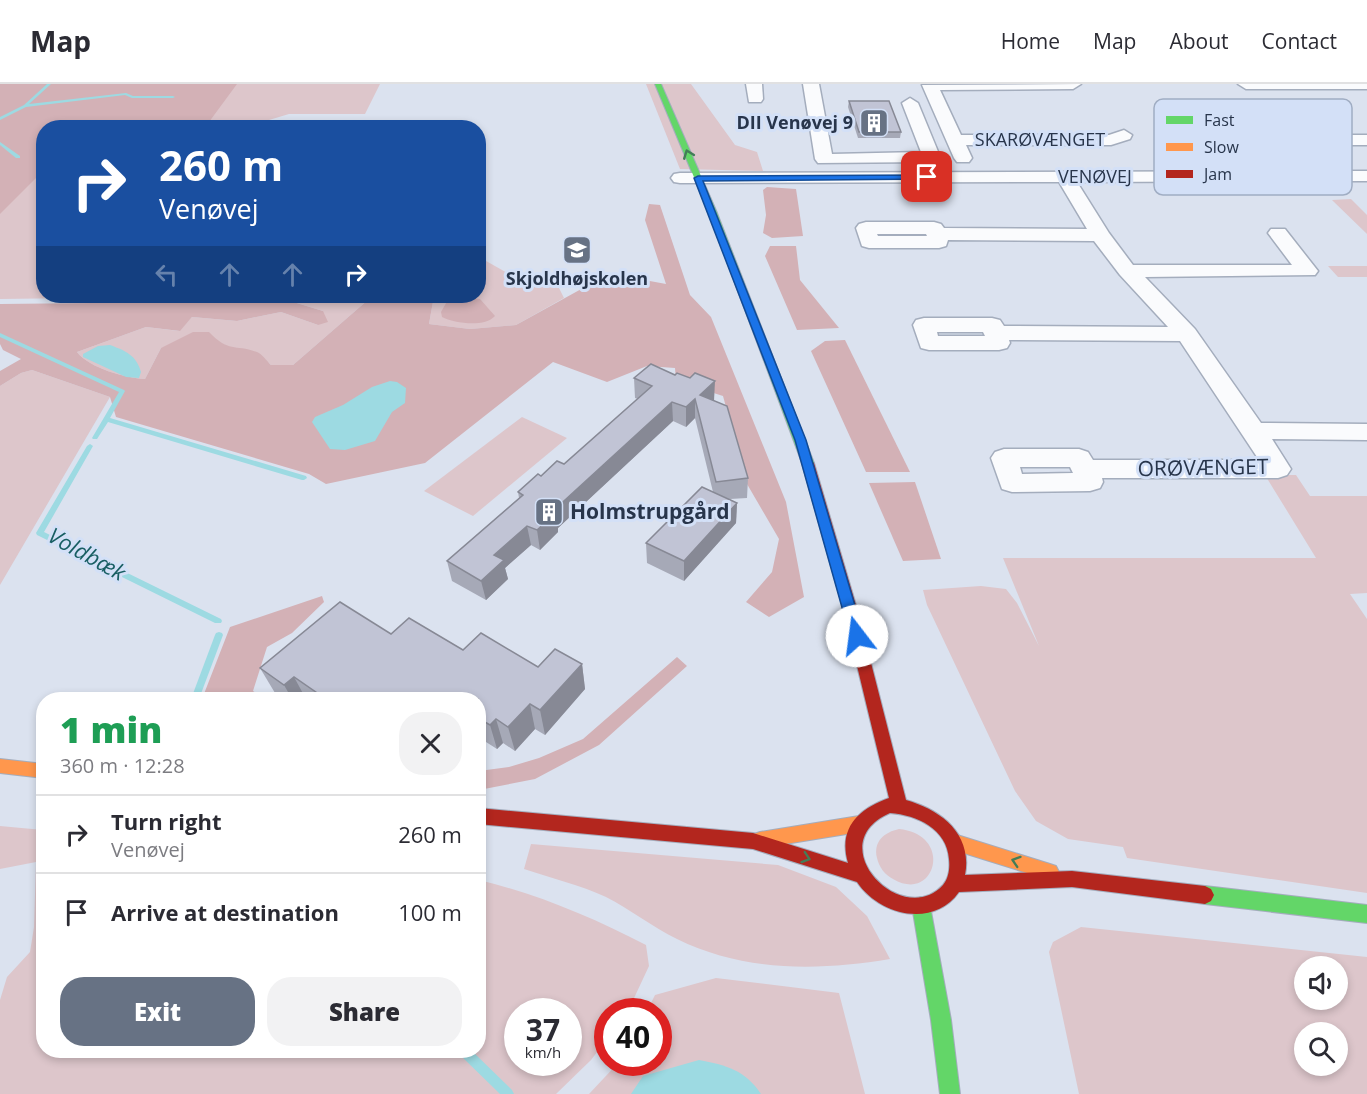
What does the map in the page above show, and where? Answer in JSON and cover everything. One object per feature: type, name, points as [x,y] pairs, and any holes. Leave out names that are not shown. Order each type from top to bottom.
[{"type":"street","points":[[652,84],[661,126]]},
{"type":"street","points":[[658,84],[684,178],[732,260],[763,346],[801,440],[863,659],[899,805]]},
{"type":"street","points":[[811,84],[824,159],[929,158],[930,154],[910,102]]},
{"type":"street","name":"SKARØVÆNGET","points":[[972,177],[930,85],[1073,84]]},
{"type":"street","points":[[1246,84],[1367,84]]},
{"type":"street","name":"SKARØVÆNGET","points":[[956,140],[1111,140],[1124,135]]},
{"type":"street","points":[[855,160],[859,178]]},
{"type":"street","name":"VENØVEJ","points":[[1352,176],[1367,176]]},
{"type":"street","name":"ORØVÆNGET","points":[[1065,177],[1100,235],[1127,271],[1187,334],[1278,469],[1084,469]]},
{"type":"street","name":"VENØVEJ","points":[[684,178],[1154,177]]},
{"type":"street","points":[[1127,271],[1308,271],[1278,233]]},
{"type":"street","points":[[936,234],[1100,235]]},
{"type":"street","points":[[715,257],[763,346]]},
{"type":"street","points":[[995,333],[1187,334]]},
{"type":"street","name":"ORØVÆNGET","points":[[1254,431],[1367,432]]},
{"type":"street","points":[[0,766],[36,770]]},
{"type":"street","points":[[889,805],[899,805],[925,812],[937,820],[954,842],[960,864],[955,884],[941,898],[921,906],[893,902],[880,896],[860,875],[851,850],[854,832],[859,824],[872,812],[889,805]]},
{"type":"street","points":[[486,817],[753,841],[860,875]]},
{"type":"street","points":[[753,841],[859,824]]},
{"type":"street","points":[[954,842],[1072,879]]},
{"type":"street","points":[[955,884],[1072,879],[1367,914]]},
{"type":"street","points":[[921,906],[950,1094]]},
{"type":"shaded area","points":[[0,84],[380,84],[365,114],[289,114],[269,120],[36,120],[36,299],[0,299]]},
{"type":"shaded area","points":[[0,84],[237,84],[210,120],[36,120],[36,178],[0,214]]},
{"type":"shaded area","points":[[646,84],[691,84],[735,145],[757,152],[763,171],[680,169]]},
{"type":"shaded area","points":[[767,187],[796,189],[803,236],[772,238],[763,233],[766,215],[763,190]]},
{"type":"shaded area","points":[[1351,199],[1367,215],[1367,234],[1332,200]]},
{"type":"shaded area","points":[[649,204],[660,205],[690,295],[711,317],[786,502],[804,597],[769,617],[746,602],[772,572],[779,539],[747,484],[723,396],[676,381],[675,368],[647,366],[607,382],[553,362],[425,463],[326,484],[309,474],[116,417],[110,397],[32,370],[21,373],[0,386],[0,371],[21,359],[3,350],[0,344],[0,304],[297,303],[323,311],[328,322],[318,325],[281,312],[237,321],[192,317],[180,331],[146,327],[77,352],[90,363],[108,371],[145,379],[161,348],[193,332],[209,332],[222,343],[257,352],[271,365],[293,365],[364,303],[433,303],[429,324],[470,329],[516,325],[594,282],[639,279],[666,284],[645,220]]},
{"type":"shaded area","points":[[770,246],[796,246],[800,280],[839,328],[797,330],[765,256]]},
{"type":"shaded area","points":[[486,261],[518,279],[554,278],[564,298],[516,325],[470,329],[429,324],[433,303],[486,303]]},
{"type":"shaded area","points":[[1328,266],[1367,266],[1367,277],[1338,277]]},
{"type":"shaded area","points":[[297,303],[364,303],[293,365],[271,365],[258,353],[228,347],[218,341],[161,348],[145,379],[108,371],[90,363],[77,352],[146,327],[179,331],[192,317],[237,321],[281,312],[318,325],[323,311]]},
{"type":"shaded area","points":[[446,303],[484,303],[495,316],[484,322],[461,322],[442,317],[441,312]]},
{"type":"shaded area","points":[[845,340],[910,472],[866,472],[811,351],[825,341]]},
{"type":"shaded area","points":[[32,370],[110,397],[0,585],[0,386],[21,373]]},
{"type":"shaded area","points":[[522,417],[567,438],[473,516],[424,491]]},
{"type":"shaded area","points":[[1265,475],[1296,475],[1310,496],[1367,496],[1367,593],[1350,594],[1367,619],[1367,893],[1127,858],[1123,847],[1068,839],[1036,821],[1015,791],[927,605],[923,590],[981,586],[1006,589],[1017,603],[1039,646],[1003,558],[1316,558]]},
{"type":"shaded area","points":[[915,482],[941,559],[903,561],[869,483]]},
{"type":"shaded area","points":[[322,596],[324,602],[292,633],[267,647],[254,692],[205,692],[230,627]]},
{"type":"shaded area","points":[[677,657],[687,666],[599,745],[535,779],[486,789],[486,770],[509,767],[539,758],[583,739]]},
{"type":"shaded area","points":[[0,826],[36,829],[36,862],[0,869]]},
{"type":"shaded area","points":[[899,829],[917,834],[928,843],[933,854],[933,866],[928,876],[920,883],[908,884],[893,879],[885,873],[878,861],[876,852],[881,838]]},
{"type":"shaded area","points":[[531,844],[778,865],[836,887],[867,916],[890,959],[836,966],[782,966],[728,958],[702,950],[677,939],[606,897],[524,869]]},
{"type":"shaded area","points":[[36,862],[36,1058],[486,1058],[486,882],[564,907],[646,945],[649,966],[634,998],[594,998],[594,1056],[582,1069],[582,998],[504,998],[504,1076],[575,1076],[556,1094],[0,1094],[0,1000],[7,977],[30,952],[34,927]]},
{"type":"shaded area","points":[[1081,927],[1367,957],[1367,1094],[1079,1094],[1049,952],[1053,942]]},
{"type":"shaded area","points":[[716,978],[839,993],[865,1094],[589,1094],[606,1076],[672,1076],[672,998],[654,998],[655,995]]},
{"type":"water","points":[[110,345],[133,358],[141,372],[139,378],[126,377],[83,357],[83,354],[98,346]]},
{"type":"water","points":[[390,381],[397,382],[406,388],[405,403],[392,412],[375,441],[345,450],[330,449],[312,422],[315,417],[343,405],[372,387]]},
{"type":"water","points":[[699,1060],[718,1064],[741,1074],[761,1094],[631,1094],[643,1076],[672,1076],[672,1068]]},
{"type":"building","name":"DII Venøvej 9","points":[[849,101],[889,101],[901,132],[859,132]]},
{"type":"building","points":[[651,364],[675,375],[677,373],[690,378],[695,373],[715,381],[700,395],[727,406],[748,478],[716,482],[695,399],[686,407],[672,402],[553,511],[556,513],[537,530],[527,526],[494,555],[504,560],[481,581],[447,561],[523,495],[518,492],[538,474],[541,476],[557,461],[564,464],[652,386],[634,378]]},
{"type":"building","points":[[702,487],[737,503],[684,561],[646,543]]},
{"type":"building","points":[[340,602],[391,634],[409,618],[463,650],[481,633],[538,667],[555,649],[582,664],[540,710],[530,704],[508,727],[496,719],[490,725],[486,723],[486,692],[316,692],[294,677],[284,685],[260,668]]},
{"type":"waterway","name":"Voldbæk","points":[[25,106],[49,84]]},
{"type":"waterway","points":[[25,106],[126,94],[132,97],[173,97]]},
{"type":"waterway","name":"Voldbæk","points":[[0,119],[25,106]]},
{"type":"waterway","points":[[0,143],[18,157]]},
{"type":"waterway","name":"Voldbæk","points":[[0,335],[122,391],[95,438]]},
{"type":"waterway","points":[[106,419],[304,478]]},
{"type":"waterway","name":"Voldbæk","points":[[90,446],[40,533],[218,621]]},
{"type":"waterway","name":"Voldbæk","points":[[198,692],[219,635]]},
{"type":"waterway","name":"Voldbæk","points":[[471,1058],[508,1094]]},
{"type":"traffic: fast","points":[[658,84],[713,213],[808,463]]},
{"type":"traffic: fast","points":[[1205,895],[1367,914]]},
{"type":"traffic: fast","points":[[921,906],[941,1020],[950,1094]]},
{"type":"traffic: slow","points":[[0,766],[36,770]]},
{"type":"traffic: slow","points":[[760,840],[859,824]]},
{"type":"traffic: slow","points":[[954,842],[1050,872]]},
{"type":"traffic: jam","points":[[808,463],[851,612],[899,805]]},
{"type":"traffic: jam","points":[[889,805],[904,806],[932,817],[952,838],[957,851],[958,865],[955,881],[943,897],[919,906],[901,905],[884,897],[869,885],[859,869],[853,852],[855,834],[867,816],[889,805]]},
{"type":"traffic: jam","points":[[486,817],[753,841],[860,875]]},
{"type":"traffic: jam","points":[[955,884],[1072,879],[1205,895]]},
{"type":"place","name":"DII Venøvej 9","points":[[874,123]]},
{"type":"place","name":"Skjoldhøjskolen","points":[[577,250]]},
{"type":"place","name":"Holmstrupgård","points":[[549,512]]},
{"type":"route","points":[[857,636],[801,440],[698,178],[927,177]]}]
